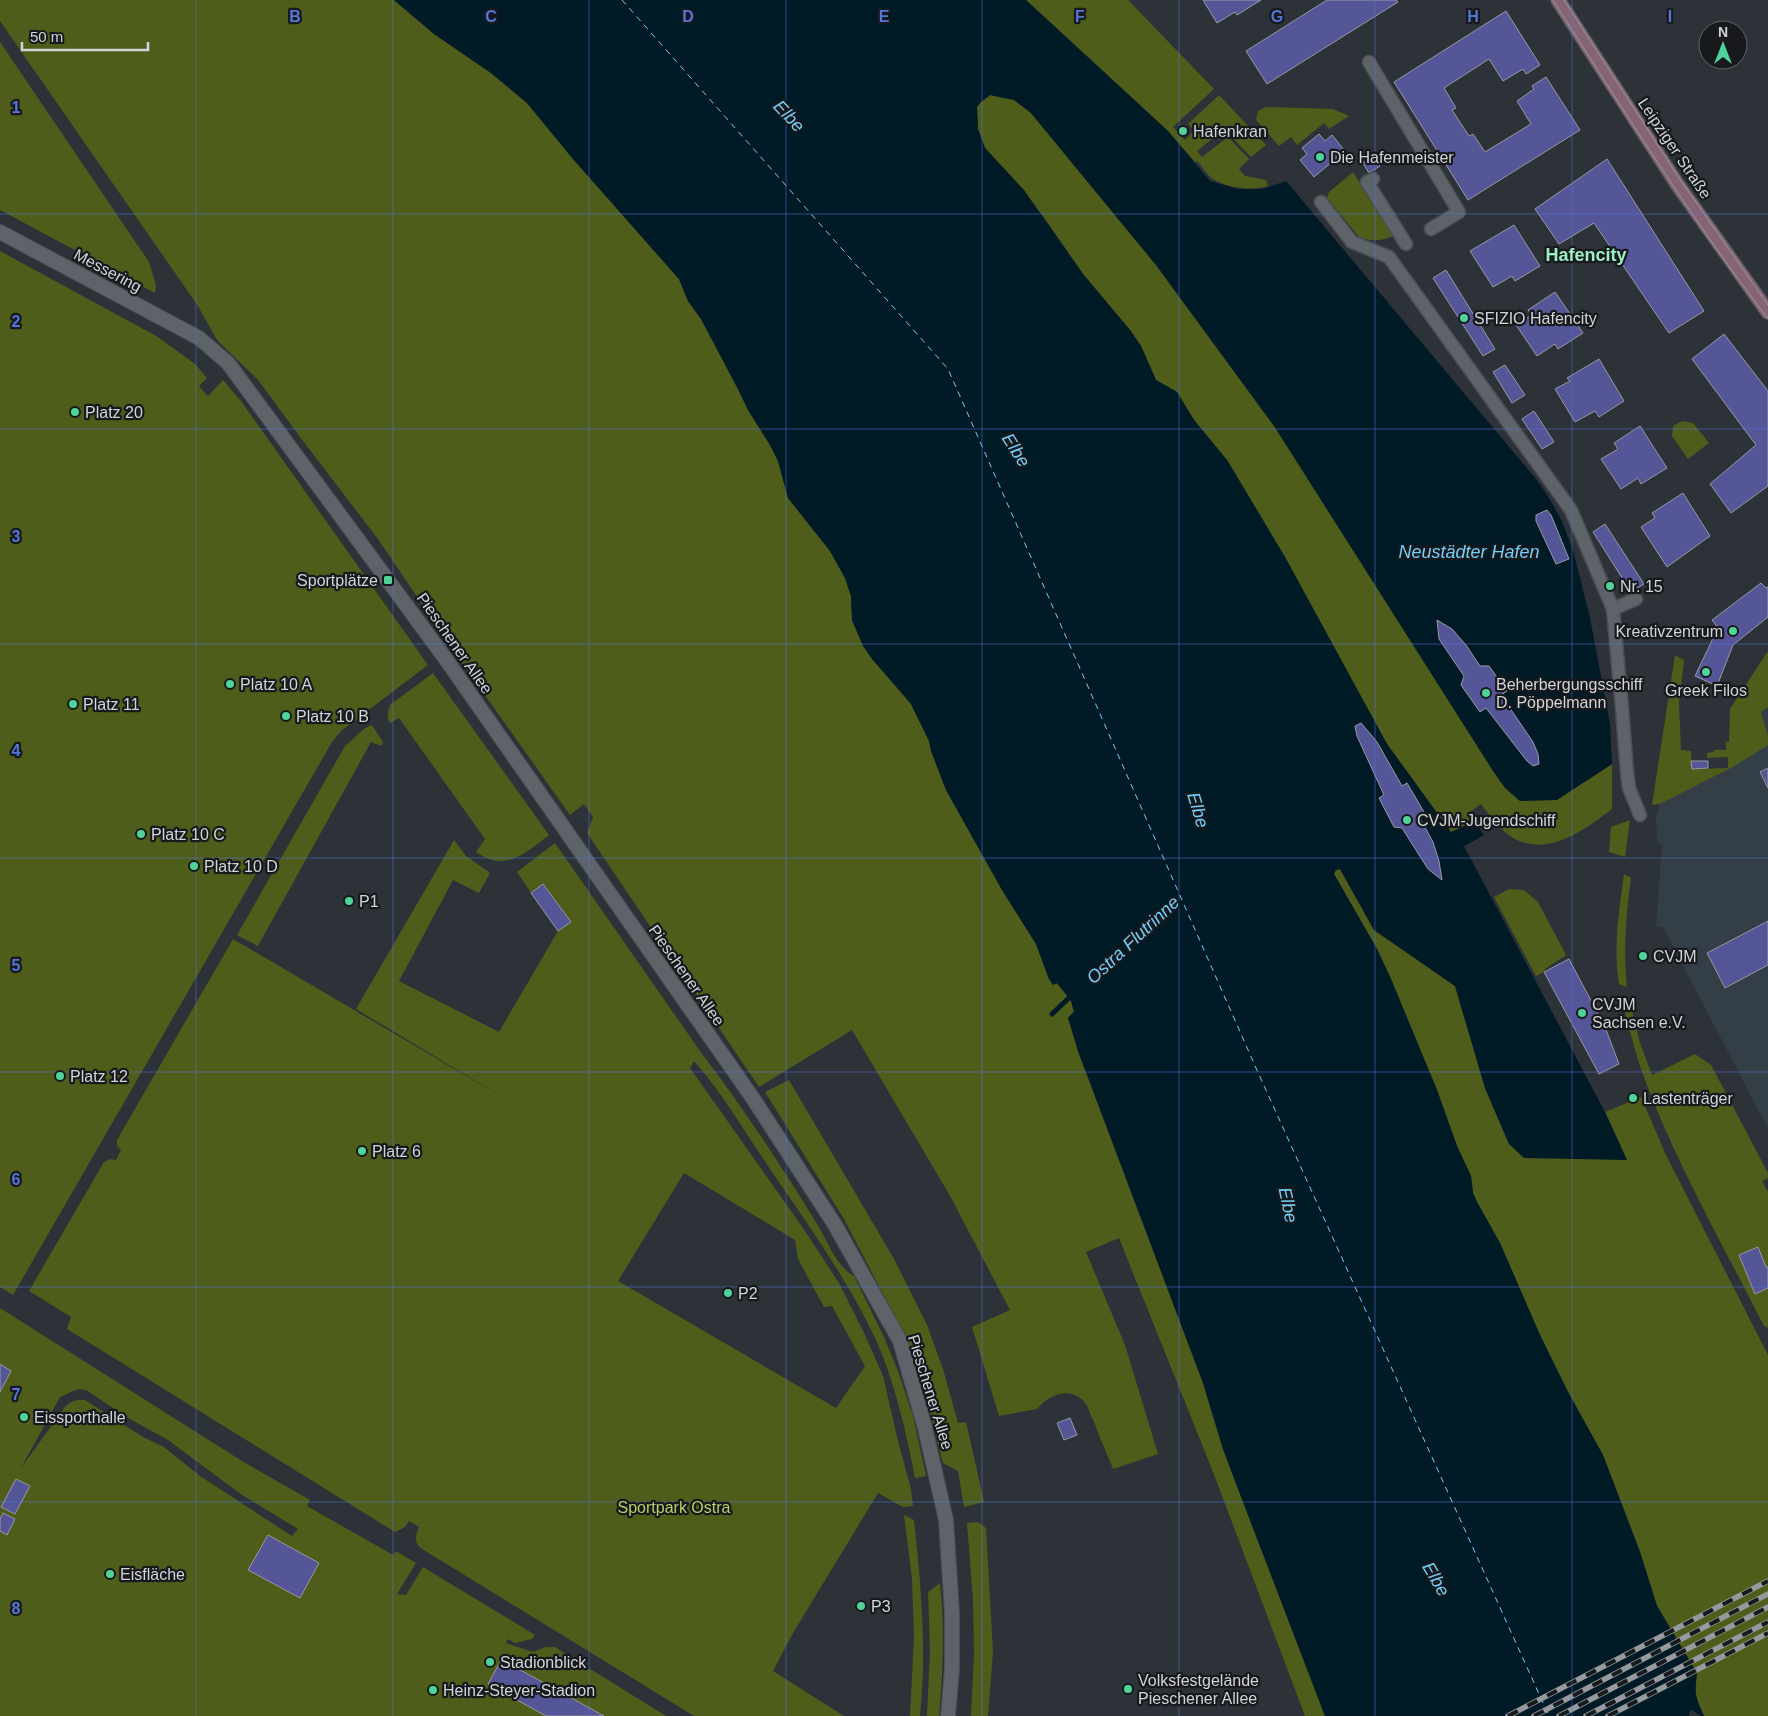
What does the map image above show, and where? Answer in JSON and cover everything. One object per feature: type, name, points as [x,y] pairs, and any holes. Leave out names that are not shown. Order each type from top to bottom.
[{"type":"main road","name":"Leipziger Straße","points":[[1558,0],[1667,169],[1768,312]]},
{"type":"street","points":[[1369,62],[1459,212],[1431,229]]},
{"type":"street","points":[[1373,179],[1366,182],[1409,242],[1389,257]]},
{"type":"street","points":[[1321,202],[1352,242],[1389,257],[1574,508],[1613,609],[1629,788],[1640,815]]},
{"type":"street","name":"Messering","points":[[0,232],[199,338]]},
{"type":"street","name":"Pieschener Allee","points":[[199,338],[228,363],[388,580],[746,1089],[835,1225],[900,1342],[925,1428],[946,1520],[952,1613],[952,1669],[948,1716]]},
{"type":"street","points":[[1613,609],[1636,599]]},
{"type":"shaded area","points":[[1768,651],[1768,1129],[1663,927],[1656,926],[1662,844],[1657,843],[1656,818],[1660,804],[1733,767],[1730,709]]},
{"type":"green space","points":[[0,0],[394,0],[434,34],[491,73],[527,103],[573,159],[679,279],[688,301],[701,319],[748,410],[778,461],[788,498],[830,551],[845,578],[851,596],[852,620],[863,646],[911,704],[929,741],[946,790],[1002,890],[1036,944],[1049,979],[1062,988],[1069,997],[1074,1012],[1068,1017],[1078,1051],[1203,1383],[1223,1449],[1325,1716],[1305,1716],[1213,1472],[1119,1238],[1086,1252],[1125,1345],[1158,1454],[1113,1469],[1086,1404],[1074,1395],[1068,1393],[1061,1394],[1048,1399],[1037,1409],[999,1416],[972,1327],[1010,1310],[949,1194],[852,1030],[759,1087],[587,833],[593,817],[584,804],[570,815],[453,650],[378,539],[258,380],[217,340],[198,306],[0,21]]},
{"type":"green space","points":[[1026,0],[1128,0],[1214,89],[1173,127],[1185,140],[1194,131],[1188,124],[1219,95],[1266,145],[1251,157],[1224,129],[1197,151],[1202,157],[1228,137],[1249,159],[1239,169],[1245,176],[1266,180],[1268,186],[1240,188],[1226,185],[1213,179],[1197,161],[1195,162],[1168,131]]},
{"type":"green space","points":[[0,42],[149,262],[156,285],[155,293],[0,210]]},
{"type":"green space","points":[[990,95],[1014,100],[1031,113],[1156,265],[1274,426],[1588,780],[1612,764],[1612,809],[1576,834],[1549,844],[1535,845],[1521,842],[1507,834],[1496,824],[1481,804],[1470,812],[1475,819],[1451,833],[1387,744],[1285,557],[1227,460],[1194,420],[1177,392],[1156,380],[1141,346],[1130,330],[1083,274],[1043,216],[985,148],[978,129],[977,107]]},
{"type":"green space","points":[[1266,107],[1333,109],[1349,116],[1329,129],[1324,123],[1297,145],[1291,137],[1279,146],[1256,120],[1258,111]]},
{"type":"green space","points":[[1353,172],[1393,236],[1376,240],[1367,240],[1359,237],[1327,198],[1329,192]]},
{"type":"green space","points":[[0,251],[158,337],[195,364],[207,378],[199,386],[208,396],[223,380],[241,401],[428,665],[341,731],[332,742],[13,1295],[0,1287]]},
{"type":"green space","points":[[1682,421],[1693,423],[1709,443],[1688,459],[1672,436],[1673,426]]},
{"type":"green space","points":[[1768,651],[1768,707],[1761,712],[1768,736],[1768,745],[1733,767],[1660,804],[1652,805],[1675,655],[1684,660],[1679,703],[1681,750],[1691,751],[1692,769],[1728,768],[1728,757],[1707,758],[1707,753],[1714,752],[1714,750],[1726,750],[1726,742],[1729,742],[1730,709]]},
{"type":"green space","points":[[433,673],[549,835],[515,858],[506,861],[496,861],[476,852],[485,839],[399,718],[390,723],[388,719],[390,705]]},
{"type":"green space","points":[[372,725],[383,742],[381,746],[371,742],[258,946],[237,935],[345,746],[365,728]]},
{"type":"green space","points":[[1630,820],[1625,857],[1609,852],[1611,827]]},
{"type":"green space","name":"Sportpark Ostra","points":[[454,840],[466,856],[490,873],[479,893],[453,880],[399,981],[499,1032],[558,931],[571,922],[543,884],[531,893],[517,872],[555,843],[746,1114],[803,1202],[837,1260],[854,1276],[884,1337],[898,1371],[913,1416],[926,1476],[915,1478],[904,1425],[889,1373],[865,1317],[825,1251],[732,1112],[694,1061],[690,1068],[803,1228],[839,1283],[883,1376],[911,1489],[913,1506],[903,1507],[878,1493],[793,1633],[773,1671],[844,1716],[694,1716],[422,1549],[416,1541],[419,1527],[409,1521],[405,1527],[395,1532],[67,1329],[71,1317],[29,1291],[104,1162],[110,1159],[116,1160],[121,1150],[117,1146],[117,1140],[233,939],[511,1102],[356,1009]],"holes":[[[684,1173],[795,1240],[798,1259],[824,1307],[832,1306],[865,1366],[836,1408],[618,1281]]]},
{"type":"green space","points":[[1340,869],[1374,930],[1455,986],[1485,1088],[1509,1144],[1627,1160],[1605,1112],[1641,1097],[1666,1155],[1768,1355],[1768,1716],[1704,1716],[1696,1695],[1697,1673],[1657,1606],[1640,1552],[1603,1455],[1568,1392],[1540,1335],[1500,1243],[1473,1193],[1471,1176],[1457,1146],[1437,1090],[1391,979],[1377,949],[1334,874],[1335,870]]},
{"type":"green space","points":[[1624,874],[1631,878],[1626,932],[1625,960],[1627,987],[1619,984],[1617,970],[1617,929]]},
{"type":"green space","points":[[1509,889],[1524,890],[1538,902],[1566,955],[1536,976],[1494,897]]},
{"type":"green space","points":[[1622,1000],[1630,1002],[1640,1043],[1652,1075],[1695,1054],[1711,1065],[1768,1173],[1768,1178],[1762,1181],[1768,1192],[1768,1328],[1764,1326],[1671,1143],[1641,1070]]},
{"type":"green space","points":[[789,1080],[894,1259],[927,1325],[943,1369],[958,1423],[966,1422],[984,1502],[964,1507],[958,1471],[943,1463],[931,1416],[908,1342],[844,1219],[765,1092]]},
{"type":"green space","points":[[0,1308],[242,1461],[310,1500],[307,1506],[393,1555],[396,1551],[416,1563],[397,1594],[406,1595],[423,1567],[535,1635],[532,1639],[515,1643],[508,1639],[506,1643],[533,1652],[546,1647],[555,1647],[666,1716],[0,1716]],"holes":[[[78,1389],[86,1390],[128,1418],[168,1440],[242,1495],[298,1529],[292,1536],[200,1476],[164,1447],[143,1437],[85,1400],[74,1401],[65,1407],[21,1468],[60,1397]]]},
{"type":"green space","points":[[904,1515],[914,1520],[919,1569],[923,1643],[920,1716],[910,1716],[914,1636],[912,1579]]},
{"type":"green space","points":[[978,1522],[986,1528],[993,1652],[988,1716],[971,1716],[974,1653],[973,1600],[967,1523]]},
{"type":"green space","points":[[940,1583],[943,1650],[939,1716],[927,1716],[930,1651],[928,1592]]},
{"type":"water","points":[[394,0],[1026,0],[1168,131],[1210,181],[1238,189],[1263,189],[1286,181],[1536,479],[1562,521],[1573,550],[1590,618],[1610,724],[1612,764],[1557,800],[1520,801],[1505,788],[1493,771],[1274,426],[1156,265],[1031,113],[1014,100],[990,95],[977,107],[978,129],[985,148],[1024,190],[1083,274],[1130,330],[1141,346],[1156,380],[1177,392],[1194,420],[1227,460],[1285,557],[1387,744],[1451,832],[1475,822],[1484,835],[1464,846],[1605,1112],[1627,1160],[1524,1158],[1509,1144],[1485,1088],[1455,986],[1374,930],[1340,869],[1336,870],[1334,874],[1377,949],[1391,979],[1437,1090],[1457,1146],[1471,1176],[1473,1193],[1477,1202],[1500,1243],[1540,1335],[1568,1392],[1603,1455],[1640,1552],[1657,1606],[1697,1673],[1696,1695],[1704,1716],[1692,1710],[1689,1716],[1325,1716],[1223,1449],[1203,1383],[1078,1051],[1068,1018],[1074,1012],[1071,1001],[1057,983],[1053,985],[1049,979],[1036,944],[1002,890],[946,790],[929,741],[911,704],[863,646],[852,620],[851,596],[845,578],[830,551],[788,498],[778,461],[748,410],[701,319],[688,301],[679,279],[573,159],[527,103],[491,73],[434,34]]},
{"type":"building","points":[[1203,0],[1261,0],[1237,15],[1235,12],[1217,23]]},
{"type":"building","points":[[1327,0],[1396,0],[1398,2],[1267,84],[1246,51]]},
{"type":"building","points":[[1506,11],[1540,65],[1526,74],[1523,69],[1503,81],[1489,59],[1444,88],[1456,108],[1452,110],[1469,136],[1473,134],[1485,152],[1531,124],[1517,101],[1534,89],[1532,86],[1546,77],[1580,130],[1468,200],[1394,82]]},
{"type":"building","name":"Die Hafenmeister","points":[[1319,134],[1325,141],[1332,135],[1345,151],[1314,177],[1300,160],[1307,154],[1302,148]]},
{"type":"building","points":[[1373,156],[1380,166],[1369,173],[1363,163]]},
{"type":"building","points":[[1607,159],[1704,311],[1669,333],[1594,223],[1559,244],[1535,209]]},
{"type":"building","points":[[1514,225],[1540,266],[1515,281],[1512,276],[1493,287],[1470,251]]},
{"type":"building","points":[[1446,270],[1495,349],[1483,356],[1433,278]]},
{"type":"building","points":[[1555,292],[1583,333],[1558,349],[1555,344],[1537,356],[1516,325],[1532,315],[1528,310]]},
{"type":"building","points":[[1724,334],[1768,391],[1768,486],[1731,513],[1710,484],[1756,445],[1692,359]]},
{"type":"building","points":[[1599,359],[1624,401],[1599,417],[1595,411],[1575,422],[1555,389],[1570,381],[1567,378]]},
{"type":"building","points":[[1505,365],[1525,395],[1512,403],[1493,372]]},
{"type":"building","points":[[1534,411],[1554,442],[1542,449],[1522,419]]},
{"type":"building","points":[[1640,426],[1667,468],[1641,484],[1638,478],[1621,489],[1601,459],[1618,449],[1614,443]]},
{"type":"building","points":[[1683,493],[1710,536],[1667,567],[1641,527],[1655,518],[1652,513]]},
{"type":"building","points":[[1547,510],[1551,515],[1569,559],[1556,564],[1536,521],[1536,515]]},
{"type":"building","points":[[1605,524],[1644,584],[1631,592],[1593,532]]},
{"type":"building","name":"Kreativzentrum","points":[[1761,583],[1766,588],[1768,587],[1768,617],[1733,645],[1717,686],[1695,676],[1718,628],[1712,620]]},
{"type":"building","name":"Beherbergungsschiff D. Pöppelmann","points":[[1437,620],[1452,629],[1466,645],[1480,666],[1489,666],[1507,691],[1501,695],[1533,742],[1538,754],[1539,764],[1533,766],[1527,761],[1486,708],[1480,712],[1461,685],[1464,676],[1439,639]]},
{"type":"building","points":[[1361,723],[1377,742],[1402,786],[1407,783],[1424,812],[1420,818],[1433,842],[1442,880],[1428,869],[1402,828],[1394,827],[1379,798],[1384,795],[1357,736],[1355,726]]},
{"type":"building","points":[[1691,761],[1708,761],[1708,768],[1692,769]]},
{"type":"building","points":[[1768,768],[1768,788],[1760,772]]},
{"type":"building","points":[[543,884],[571,922],[558,931],[531,893]]},
{"type":"building","points":[[1768,921],[1768,965],[1725,988],[1707,953]]},
{"type":"building","name":"CVJM Sachsen e.V.","points":[[1569,959],[1605,1027],[1619,1064],[1599,1074],[1544,972]]},
{"type":"building","points":[[1758,1247],[1766,1267],[1768,1267],[1768,1288],[1755,1294],[1739,1255]]},
{"type":"building","points":[[0,1364],[11,1371],[0,1392]]},
{"type":"building","points":[[1070,1418],[1077,1435],[1064,1440],[1057,1423]]},
{"type":"building","points":[[16,1479],[30,1486],[15,1514],[1,1507]]},
{"type":"building","points":[[3,1513],[15,1519],[7,1535],[0,1531],[0,1519]]},
{"type":"building","points":[[268,1535],[319,1563],[300,1598],[248,1570]]},
{"type":"building","points":[[501,1660],[604,1716],[546,1716],[488,1684]]},
{"type":"waterway","name":"Ostra Flutrinne","points":[[1052,1014],[1073,994]]},
{"type":"ferry route","points":[[622,0],[948,369],[1256,1068],[1549,1716]]},
{"type":"tram line","points":[[1553,0],[1684,202],[1768,319]]},
{"type":"tram line","points":[[1564,0],[1679,178],[1768,305]]},
{"type":"railway","points":[[1508,1716],[1768,1581]]},
{"type":"railway","points":[[1534,1716],[1768,1594]]},
{"type":"railway","points":[[1559,1716],[1768,1607]]},
{"type":"railway","points":[[1586,1716],[1768,1622]]},
{"type":"railway","points":[[1608,1716],[1768,1633]]},
{"type":"place","name":"Hafenkran","points":[[1183,131]]},
{"type":"place","name":"Die Hafenmeister","points":[[1320,157]]},
{"type":"place","name":"SFIZIO Hafencity","points":[[1464,318]]},
{"type":"place","name":"Platz 20","points":[[75,412]]},
{"type":"place","name":"Sportplätze","points":[[388,580]]},
{"type":"place","name":"Nr. 15","points":[[1610,586]]},
{"type":"place","name":"Kreativzentrum","points":[[1733,631]]},
{"type":"place","name":"Greek Filos","points":[[1706,672]]},
{"type":"place","name":"Platz 10 A","points":[[230,684]]},
{"type":"place","name":"Beherbergungsschiff D. Pöppelmann","points":[[1486,693]]},
{"type":"place","name":"Platz 11","points":[[73,704]]},
{"type":"place","name":"Platz 10 B","points":[[286,716]]},
{"type":"place","name":"CVJM-Jugendschiff","points":[[1407,820]]},
{"type":"place","name":"Platz 10 C","points":[[141,834]]},
{"type":"place","name":"Platz 10 D","points":[[194,866]]},
{"type":"place","name":"P1","points":[[349,901]]},
{"type":"place","name":"CVJM","points":[[1643,956]]},
{"type":"place","name":"CVJM Sachsen e.V.","points":[[1582,1013]]},
{"type":"place","name":"Platz 12","points":[[60,1076]]},
{"type":"place","name":"Lastenträger","points":[[1633,1098]]},
{"type":"place","name":"Platz 6","points":[[362,1151]]},
{"type":"place","name":"P2","points":[[728,1293]]},
{"type":"place","name":"Eissporthalle","points":[[24,1417]]},
{"type":"place","name":"Eisfläche","points":[[110,1574]]},
{"type":"place","name":"P3","points":[[861,1606]]},
{"type":"place","name":"Stadionblick","points":[[490,1662]]},
{"type":"place","name":"Volksfestgelände Pieschener Allee","points":[[1128,1689]]},
{"type":"place","name":"Heinz-Steyer-Stadion","points":[[433,1690]]},
{"type":"district","name":"Hafencity","points":[[1586,255]]},
{"type":"water label","name":"Elbe","points":[[789,116]]},
{"type":"water label","name":"Elbe","points":[[1016,450]]},
{"type":"water label","name":"Neustädter Hafen","points":[[1469,552]]},
{"type":"water label","name":"Elbe","points":[[1198,810]]},
{"type":"water label","name":"Elbe","points":[[1288,1205]]},
{"type":"water label","name":"Elbe","points":[[1436,1579]]}]
